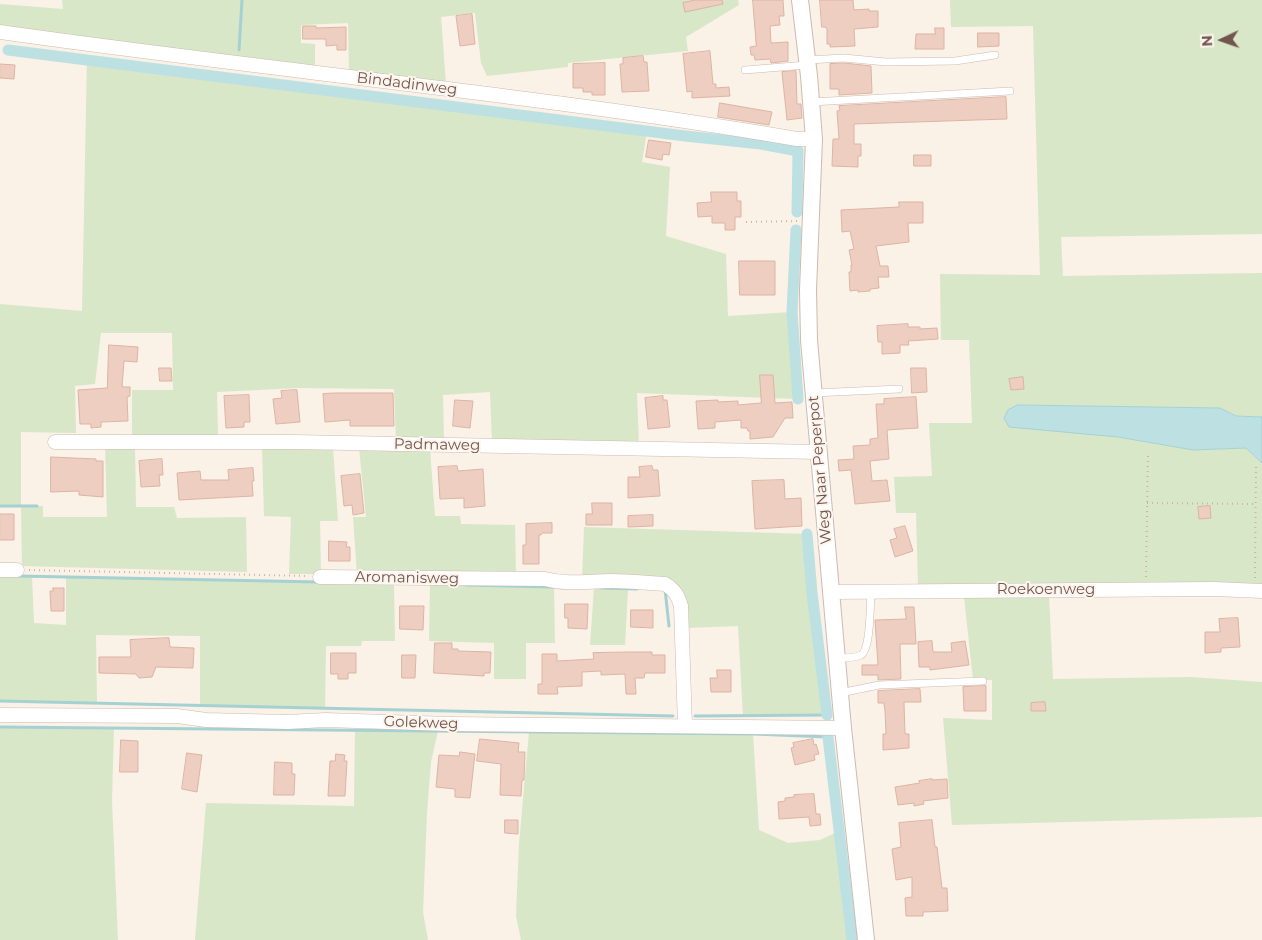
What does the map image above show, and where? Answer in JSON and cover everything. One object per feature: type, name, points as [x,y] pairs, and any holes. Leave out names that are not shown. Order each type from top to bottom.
[{"type":"street","name":"Weg Naar Peperpot","points":[[800,0],[814,139],[808,290],[809,340],[843,728],[866,940]]},
{"type":"street","name":"Bindadinweg","points":[[0,32],[91,45],[549,101],[694,121],[797,139],[814,139]]},
{"type":"street","name":"Padmaweg","points":[[55,442],[294,442],[819,452]]},
{"type":"street","points":[[0,570],[17,570]]},
{"type":"street","name":"Aromanisweg","points":[[320,577],[545,578],[559,582],[598,583],[609,581],[665,584],[673,589],[678,596],[681,606],[685,726]]},
{"type":"street","name":"Roekoenweg","points":[[831,592],[1214,589],[1258,591]]},
{"type":"street","name":"Golekweg","points":[[0,715],[177,716],[206,720],[288,722],[325,720],[450,724],[843,728]]},
{"type":"lane","points":[[745,70],[844,58],[886,62],[955,61],[995,55]]},
{"type":"lane","points":[[810,102],[1010,91]]},
{"type":"lane","points":[[814,393],[899,389]]},
{"type":"lane","points":[[837,658],[860,655],[866,651],[871,592]]},
{"type":"lane","points":[[840,693],[879,685],[983,681]]},
{"type":"path","points":[[746,222],[811,221]]},
{"type":"path","points":[[1146,590],[1148,453]]},
{"type":"path","points":[[1256,464],[1258,591]]},
{"type":"path","points":[[1147,503],[1256,504]]},
{"type":"path","points":[[17,570],[320,577]]},
{"type":"green space","points":[[62,0],[738,0],[739,5],[686,37],[688,51],[568,63],[568,67],[487,76],[481,63],[475,13],[441,17],[446,84],[349,73],[348,23],[301,25],[301,43],[315,44],[315,67],[0,26],[0,4],[63,9]]},
{"type":"green space","points":[[950,0],[1262,0],[1262,234],[1061,237],[1063,276],[1262,273],[1262,417],[1236,416],[1220,408],[1018,405],[1008,410],[1118,437],[1193,450],[1246,448],[1262,463],[1262,587],[918,587],[916,513],[896,513],[894,477],[932,476],[929,423],[972,423],[969,340],[941,340],[940,274],[1040,275],[1033,26],[951,27]]},
{"type":"green space","points":[[87,60],[647,131],[642,162],[670,167],[666,236],[726,254],[728,316],[792,312],[798,399],[637,393],[639,446],[492,442],[490,392],[443,395],[444,441],[396,441],[394,389],[297,388],[217,392],[218,438],[132,437],[132,390],[173,390],[172,333],[101,333],[95,384],[75,386],[76,433],[21,432],[21,506],[0,506],[0,304],[82,311]]},
{"type":"green space","points":[[105,445],[135,446],[136,507],[174,507],[177,518],[246,517],[247,572],[22,566],[21,506],[43,506],[43,517],[107,517]]},
{"type":"green space","points":[[262,447],[333,448],[338,521],[320,521],[321,574],[289,574],[291,517],[264,516]]},
{"type":"green space","points":[[359,448],[430,449],[435,516],[460,516],[461,524],[515,525],[516,576],[357,575],[353,517],[366,517]]},
{"type":"green space","points":[[584,527],[807,534],[812,593],[827,715],[743,716],[738,626],[687,628],[674,586],[582,580]]},
{"type":"green space","points":[[0,576],[32,576],[34,623],[66,625],[66,577],[394,584],[395,641],[362,641],[361,646],[326,646],[325,708],[200,705],[200,636],[96,635],[97,703],[0,701]]},
{"type":"green space","points":[[430,584],[554,587],[555,643],[526,643],[526,679],[494,679],[494,643],[429,641]]},
{"type":"green space","points":[[594,588],[628,589],[625,645],[590,645]]},
{"type":"green space","points":[[1049,596],[1053,679],[1190,677],[1262,682],[1262,817],[952,825],[943,718],[992,720],[992,680],[973,680],[964,597]]},
{"type":"green space","points":[[0,727],[114,728],[112,801],[118,940],[0,940]]},
{"type":"green space","points":[[355,730],[438,731],[431,762],[427,813],[423,912],[428,940],[195,940],[206,803],[354,806]]},
{"type":"green space","points":[[529,732],[753,734],[759,830],[788,843],[820,840],[839,831],[852,940],[521,940],[516,916],[519,844]]},
{"type":"water","points":[[1018,405],[1220,408],[1236,416],[1262,417],[1262,463],[1246,448],[1193,450],[1118,437],[1009,427],[1004,418],[1008,410]]},
{"type":"building","points":[[696,0],[722,0],[723,4],[685,12],[683,3]]},
{"type":"building","points":[[753,0],[783,0],[784,16],[779,16],[780,25],[770,26],[771,43],[788,42],[788,61],[771,63],[770,59],[755,60],[754,55],[751,55],[750,47],[756,46]]},
{"type":"building","points":[[820,0],[853,0],[854,10],[869,9],[869,11],[878,11],[878,27],[854,29],[855,46],[830,47],[830,44],[827,44],[827,29],[822,27]]},
{"type":"building","points":[[472,14],[475,44],[460,46],[456,16]]},
{"type":"building","points":[[303,26],[316,26],[316,28],[346,27],[346,50],[337,50],[337,45],[326,46],[326,39],[303,39]]},
{"type":"building","points":[[935,28],[944,28],[944,49],[915,49],[916,34],[935,34]]},
{"type":"building","points":[[978,33],[999,33],[999,46],[978,47]]},
{"type":"building","points":[[710,51],[713,84],[716,84],[716,88],[729,87],[730,96],[692,98],[692,91],[687,92],[683,54]]},
{"type":"building","points":[[643,56],[644,62],[647,62],[649,91],[622,92],[620,64],[623,64],[623,58]]},
{"type":"building","points":[[605,63],[605,95],[592,95],[592,92],[583,92],[583,88],[573,88],[573,64]]},
{"type":"building","points":[[844,63],[871,66],[872,93],[839,95],[839,89],[830,89],[830,64]]},
{"type":"building","points":[[0,64],[15,65],[14,79],[0,78]]},
{"type":"building","points":[[796,71],[797,104],[801,104],[802,118],[787,120],[782,72]]},
{"type":"building","points":[[1006,97],[1007,119],[854,124],[854,144],[861,144],[861,156],[858,156],[858,167],[832,166],[833,139],[839,139],[837,111],[840,110],[839,106]]},
{"type":"building","points":[[720,103],[772,112],[769,125],[718,117]]},
{"type":"building","points":[[649,140],[671,143],[669,155],[663,154],[662,160],[646,157]]},
{"type":"building","points":[[914,155],[931,155],[931,166],[914,166]]},
{"type":"building","points":[[711,192],[737,192],[737,201],[741,201],[741,217],[735,217],[735,230],[725,230],[725,223],[712,223],[712,216],[698,217],[697,203],[711,202]]},
{"type":"building","points":[[899,202],[923,202],[923,223],[908,223],[909,242],[876,246],[880,266],[888,266],[889,277],[878,277],[879,288],[870,289],[870,291],[850,291],[849,272],[851,272],[852,265],[849,250],[854,249],[850,231],[842,232],[841,210],[899,207]]},
{"type":"building","points":[[739,261],[775,261],[775,295],[740,295]]},
{"type":"building","points":[[908,324],[908,327],[920,327],[920,329],[937,328],[938,339],[908,341],[909,345],[900,345],[900,353],[882,354],[882,342],[878,342],[877,326]]},
{"type":"building","points":[[109,345],[138,347],[137,362],[124,361],[122,387],[130,387],[130,396],[127,397],[128,421],[101,422],[101,427],[91,428],[91,424],[80,424],[78,390],[107,388]]},
{"type":"building","points":[[159,368],[171,368],[172,381],[160,381]]},
{"type":"building","points":[[911,368],[926,368],[927,392],[912,393]]},
{"type":"building","points":[[760,375],[773,375],[775,403],[792,402],[793,418],[785,418],[773,437],[750,439],[750,431],[747,428],[741,428],[741,420],[715,422],[715,428],[698,429],[696,401],[738,401],[738,405],[761,403]]},
{"type":"building","points":[[1023,377],[1024,389],[1011,390],[1009,379]]},
{"type":"building","points":[[297,390],[300,422],[276,424],[273,399],[282,398],[281,391]]},
{"type":"building","points":[[393,393],[394,426],[350,426],[350,420],[325,422],[323,394]]},
{"type":"building","points":[[249,395],[250,422],[244,422],[244,427],[226,428],[224,396]]},
{"type":"building","points":[[663,396],[663,400],[667,400],[670,427],[648,429],[645,398]]},
{"type":"building","points":[[916,397],[918,428],[887,430],[889,459],[870,461],[872,481],[887,480],[890,501],[855,504],[851,470],[839,471],[838,460],[854,459],[853,446],[870,445],[870,439],[878,438],[876,404],[884,404],[884,399]]},
{"type":"building","points":[[455,400],[473,401],[470,428],[453,426]]},
{"type":"building","points":[[51,457],[103,461],[103,497],[79,495],[79,491],[51,492]]},
{"type":"building","points":[[162,459],[163,475],[159,475],[160,486],[141,487],[139,461]]},
{"type":"building","points":[[457,466],[458,471],[483,469],[485,506],[464,508],[464,498],[440,499],[438,467]]},
{"type":"building","points":[[652,466],[653,470],[658,470],[660,496],[628,498],[628,477],[640,477],[639,467]]},
{"type":"building","points":[[253,468],[253,496],[179,500],[177,473],[200,471],[201,480],[229,480],[228,470]]},
{"type":"building","points":[[360,474],[364,513],[353,515],[352,505],[344,506],[341,476]]},
{"type":"building","points":[[784,480],[785,499],[801,498],[802,526],[755,529],[752,481]]},
{"type":"building","points":[[592,503],[612,503],[612,525],[586,525],[586,514],[592,514]]},
{"type":"building","points":[[1210,506],[1211,518],[1199,519],[1198,507]]},
{"type":"building","points":[[0,514],[14,514],[14,540],[0,540]]},
{"type":"building","points":[[653,515],[653,526],[628,527],[628,516]]},
{"type":"building","points":[[552,523],[552,533],[542,533],[539,535],[539,564],[523,564],[523,545],[526,545],[526,524]]},
{"type":"building","points":[[905,526],[913,551],[895,557],[890,540],[897,538],[894,529]]},
{"type":"building","points":[[329,541],[347,542],[346,547],[350,547],[350,561],[329,561]]},
{"type":"building","points":[[53,588],[64,588],[64,611],[51,611],[50,591],[53,591]]},
{"type":"building","points":[[565,604],[588,604],[587,629],[568,628],[568,618],[565,618]]},
{"type":"building","points":[[400,606],[424,606],[423,630],[400,629]]},
{"type":"building","points":[[905,607],[914,607],[916,644],[900,644],[901,679],[878,680],[878,675],[862,675],[862,665],[878,665],[875,620],[906,619]]},
{"type":"building","points":[[631,610],[653,610],[653,628],[631,627]]},
{"type":"building","points":[[1238,618],[1240,647],[1221,648],[1221,652],[1205,653],[1205,632],[1220,632],[1219,619]]},
{"type":"building","points":[[169,638],[170,647],[194,648],[193,668],[156,667],[152,677],[139,678],[136,674],[99,673],[99,657],[131,657],[130,640]]},
{"type":"building","points":[[932,641],[933,652],[952,652],[951,643],[965,641],[969,665],[930,670],[930,667],[919,667],[918,642]]},
{"type":"building","points":[[435,643],[452,643],[452,649],[458,649],[458,651],[491,652],[490,673],[484,673],[484,676],[434,673]]},
{"type":"building","points":[[652,652],[652,655],[665,655],[665,673],[645,673],[644,678],[635,678],[636,694],[626,694],[625,674],[601,675],[601,671],[582,672],[582,686],[557,687],[558,694],[538,694],[538,684],[542,684],[542,654],[557,654],[557,661],[594,659],[593,653]]},
{"type":"building","points":[[331,653],[356,653],[356,673],[348,673],[348,679],[338,679],[338,674],[331,674]]},
{"type":"building","points":[[402,655],[416,655],[415,678],[402,678]]},
{"type":"building","points":[[717,670],[731,670],[731,692],[711,692],[710,678],[717,678]]},
{"type":"building","points":[[986,686],[986,711],[964,711],[963,687]]},
{"type":"building","points":[[920,689],[921,702],[904,702],[905,734],[909,734],[909,748],[883,750],[883,734],[886,734],[885,711],[884,703],[878,703],[878,691]]},
{"type":"building","points":[[1045,702],[1046,711],[1031,711],[1031,703]]},
{"type":"building","points":[[480,739],[519,743],[518,752],[525,752],[524,780],[522,780],[521,796],[500,795],[501,764],[477,761]]},
{"type":"building","points":[[813,739],[819,754],[814,755],[815,760],[795,765],[791,748],[794,747],[793,743]]},
{"type":"building","points":[[121,740],[138,741],[138,772],[120,772]]},
{"type":"building","points":[[460,752],[475,754],[470,798],[455,797],[455,789],[436,787],[439,755],[459,756]]},
{"type":"building","points":[[187,753],[202,755],[197,792],[182,789]]},
{"type":"building","points":[[336,754],[345,755],[344,761],[347,761],[345,796],[328,796],[330,761],[335,761]]},
{"type":"building","points":[[275,762],[292,763],[292,774],[295,774],[294,795],[274,795]]},
{"type":"building","points":[[932,779],[947,779],[948,798],[923,801],[924,804],[914,806],[914,803],[898,805],[895,787]]},
{"type":"building","points":[[814,794],[816,814],[820,814],[821,825],[810,826],[809,817],[779,819],[778,802],[785,801],[785,798],[794,797],[794,795]]},
{"type":"building","points":[[505,820],[518,820],[518,834],[505,833]]},
{"type":"building","points":[[932,820],[942,888],[947,888],[948,911],[923,912],[923,916],[906,916],[905,898],[912,897],[912,877],[896,880],[892,849],[901,847],[899,823]]},
{"type":"waterway","points":[[239,50],[242,0]]},
{"type":"waterway","points":[[8,50],[761,144],[798,151],[797,212]]},
{"type":"waterway","points":[[796,230],[792,312],[798,399]]},
{"type":"waterway","points":[[0,506],[37,506]]},
{"type":"waterway","points":[[807,534],[812,593],[827,715]]},
{"type":"waterway","points":[[18,576],[319,582]]},
{"type":"waterway","points":[[466,585],[552,587]]},
{"type":"waterway","points":[[600,588],[637,589]]},
{"type":"waterway","points":[[665,589],[669,626]]},
{"type":"waterway","points":[[0,701],[673,716]]},
{"type":"waterway","points":[[695,716],[827,715]]},
{"type":"waterway","points":[[0,727],[753,734],[828,737]]},
{"type":"waterway","points":[[828,737],[852,940]]}]
